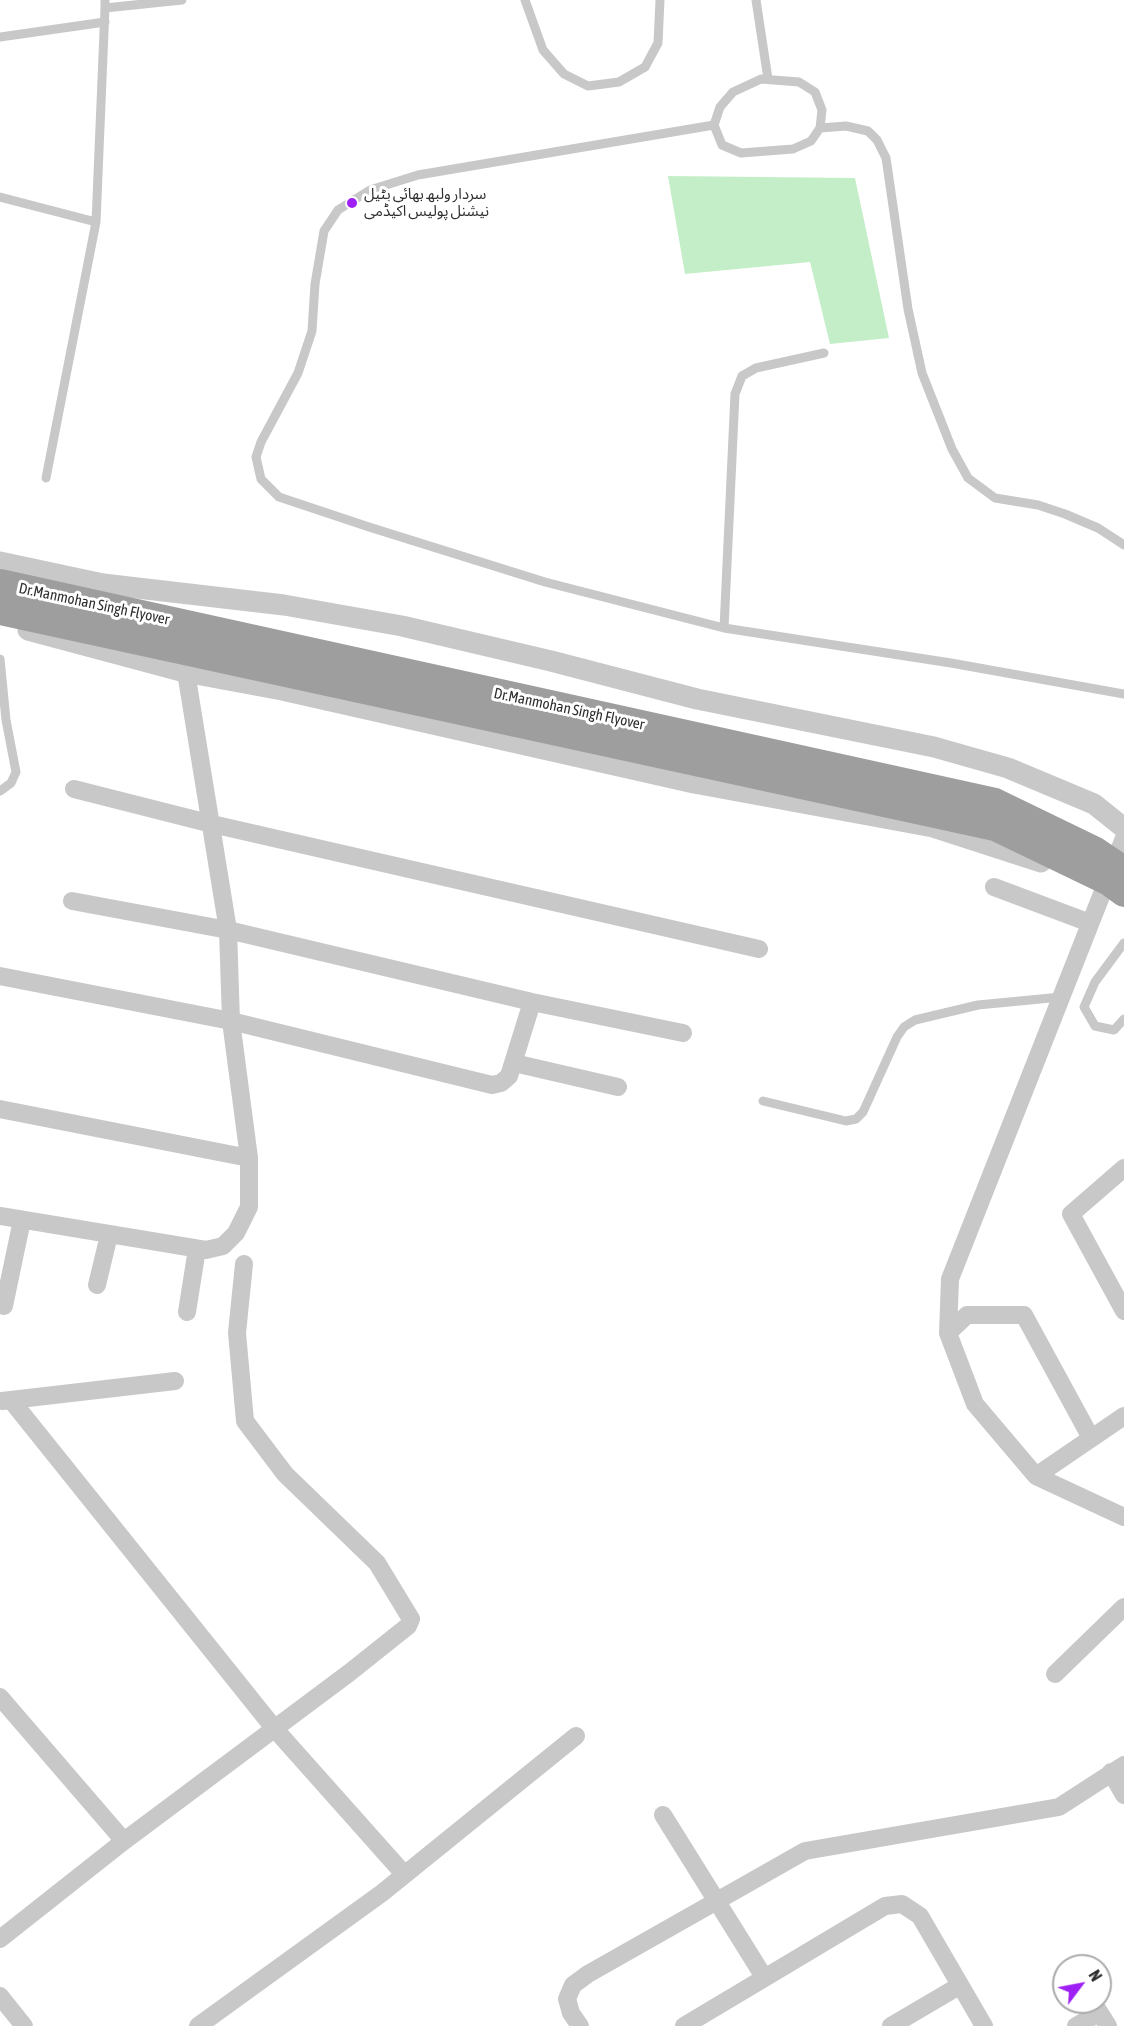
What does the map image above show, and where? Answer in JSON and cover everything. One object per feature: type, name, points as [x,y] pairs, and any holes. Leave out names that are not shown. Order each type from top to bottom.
[{"type":"highway","name":"Dr.Manmohan Singh Flyover","points":[[0,584],[995,802],[1094,850],[1124,870]]},
{"type":"highway","name":"Dr.Manmohan Singh Flyover","points":[[0,611],[995,827],[1109,882],[1113,892]]},
{"type":"street","points":[[0,562],[103,584],[284,605],[402,626],[551,661],[697,699],[963,754],[1008,768],[1094,804],[1124,828]]},
{"type":"street","points":[[0,1216],[206,1250],[223,1246],[236,1233],[249,1207],[249,1158],[231,1021],[228,930],[185,672],[177,593]]},
{"type":"street","points":[[0,622],[185,672],[282,690],[694,783],[933,828],[1029,857],[1113,892],[1124,904]]},
{"type":"street","points":[[74,789],[212,824],[759,949]]},
{"type":"street","points":[[1120,1510],[1036,1476],[975,1404],[948,1333],[950,1279],[1090,923],[1113,892],[1124,838]]},
{"type":"street","points":[[994,887],[1090,923]]},
{"type":"street","points":[[72,901],[228,930],[532,1002],[683,1034]]},
{"type":"street","points":[[0,976],[231,1021],[492,1085],[501,1083],[509,1076],[532,1002]]},
{"type":"street","points":[[514,1062],[618,1086]]},
{"type":"street","points":[[0,1109],[249,1158]]},
{"type":"street","points":[[1124,1168],[1071,1214],[1118,1288],[1124,1311]]},
{"type":"street","points":[[4,1306],[22,1220]]},
{"type":"street","points":[[97,1285],[109,1235]]},
{"type":"street","points":[[187,1312],[197,1249]]},
{"type":"street","points":[[0,1939],[124,1841],[400,1633],[408,1626],[411,1619],[377,1563],[285,1474],[246,1421],[237,1333],[244,1264]]},
{"type":"street","points":[[948,1333],[967,1315],[1024,1315],[1091,1438]]},
{"type":"street","points":[[5,1400],[175,1381]]},
{"type":"street","points":[[5,1400],[274,1728],[404,1874]]},
{"type":"street","points":[[1036,1476],[1124,1416]]},
{"type":"street","points":[[1055,1674],[1124,1607]]},
{"type":"street","points":[[0,1697],[124,1841]]},
{"type":"street","points":[[198,2026],[404,1874],[576,1736]]},
{"type":"street","points":[[580,2026],[571,2013],[567,1999],[573,1985],[588,1974],[805,1851],[1059,1807],[1118,1768],[1124,1794]]},
{"type":"street","points":[[663,1815],[764,1977]]},
{"type":"street","points":[[684,2026],[885,1906],[902,1904],[920,1916],[984,2026]]},
{"type":"street","points":[[891,2026],[959,1986]]},
{"type":"street","points":[[0,1996],[24,2026]]},
{"type":"street","points":[[1076,2026],[1100,2014]]},
{"type":"lane","points":[[46,478],[96,222],[105,4],[182,0]]},
{"type":"lane","points":[[525,0],[543,50],[564,74],[588,86],[619,82],[645,67],[658,44],[660,0]]},
{"type":"lane","points":[[756,0],[768,79]]},
{"type":"lane","points":[[0,37],[105,22]]},
{"type":"lane","points":[[768,79],[799,82],[815,92],[822,110],[820,128],[811,141],[793,149],[741,153],[722,145],[714,125],[720,107],[733,92],[768,79]]},
{"type":"lane","points":[[714,125],[418,176],[370,190],[338,210],[324,231],[315,284],[312,331],[298,373],[261,442],[256,457],[261,479],[279,497],[545,582],[724,628],[951,663],[1124,694]]},
{"type":"lane","points":[[820,128],[846,126],[868,131],[877,140],[886,158],[908,309],[922,373],[952,449],[968,478],[995,498],[1038,505],[1065,514],[1098,528],[1124,545]]},
{"type":"lane","points":[[0,197],[96,222]]},
{"type":"lane","points":[[724,628],[735,394],[742,376],[756,368],[824,353]]},
{"type":"lane","points":[[0,659],[6,720],[16,772],[12,783],[0,791]]},
{"type":"lane","points":[[1124,943],[1095,982],[1084,1007],[1095,1026],[1114,1030],[1124,1019]]},
{"type":"lane","points":[[763,1101],[846,1121],[856,1119],[863,1112],[903,1027],[915,1020],[978,1005],[1061,997]]},
{"type":"shaded area","points":[[668,176],[855,178],[889,338],[830,344],[810,262],[685,274]]},
{"type":"place","name":"سردار ولبھ بھائی پٹیل نیشنل پولیس اکیڈمی","points":[[352,203]]}]
